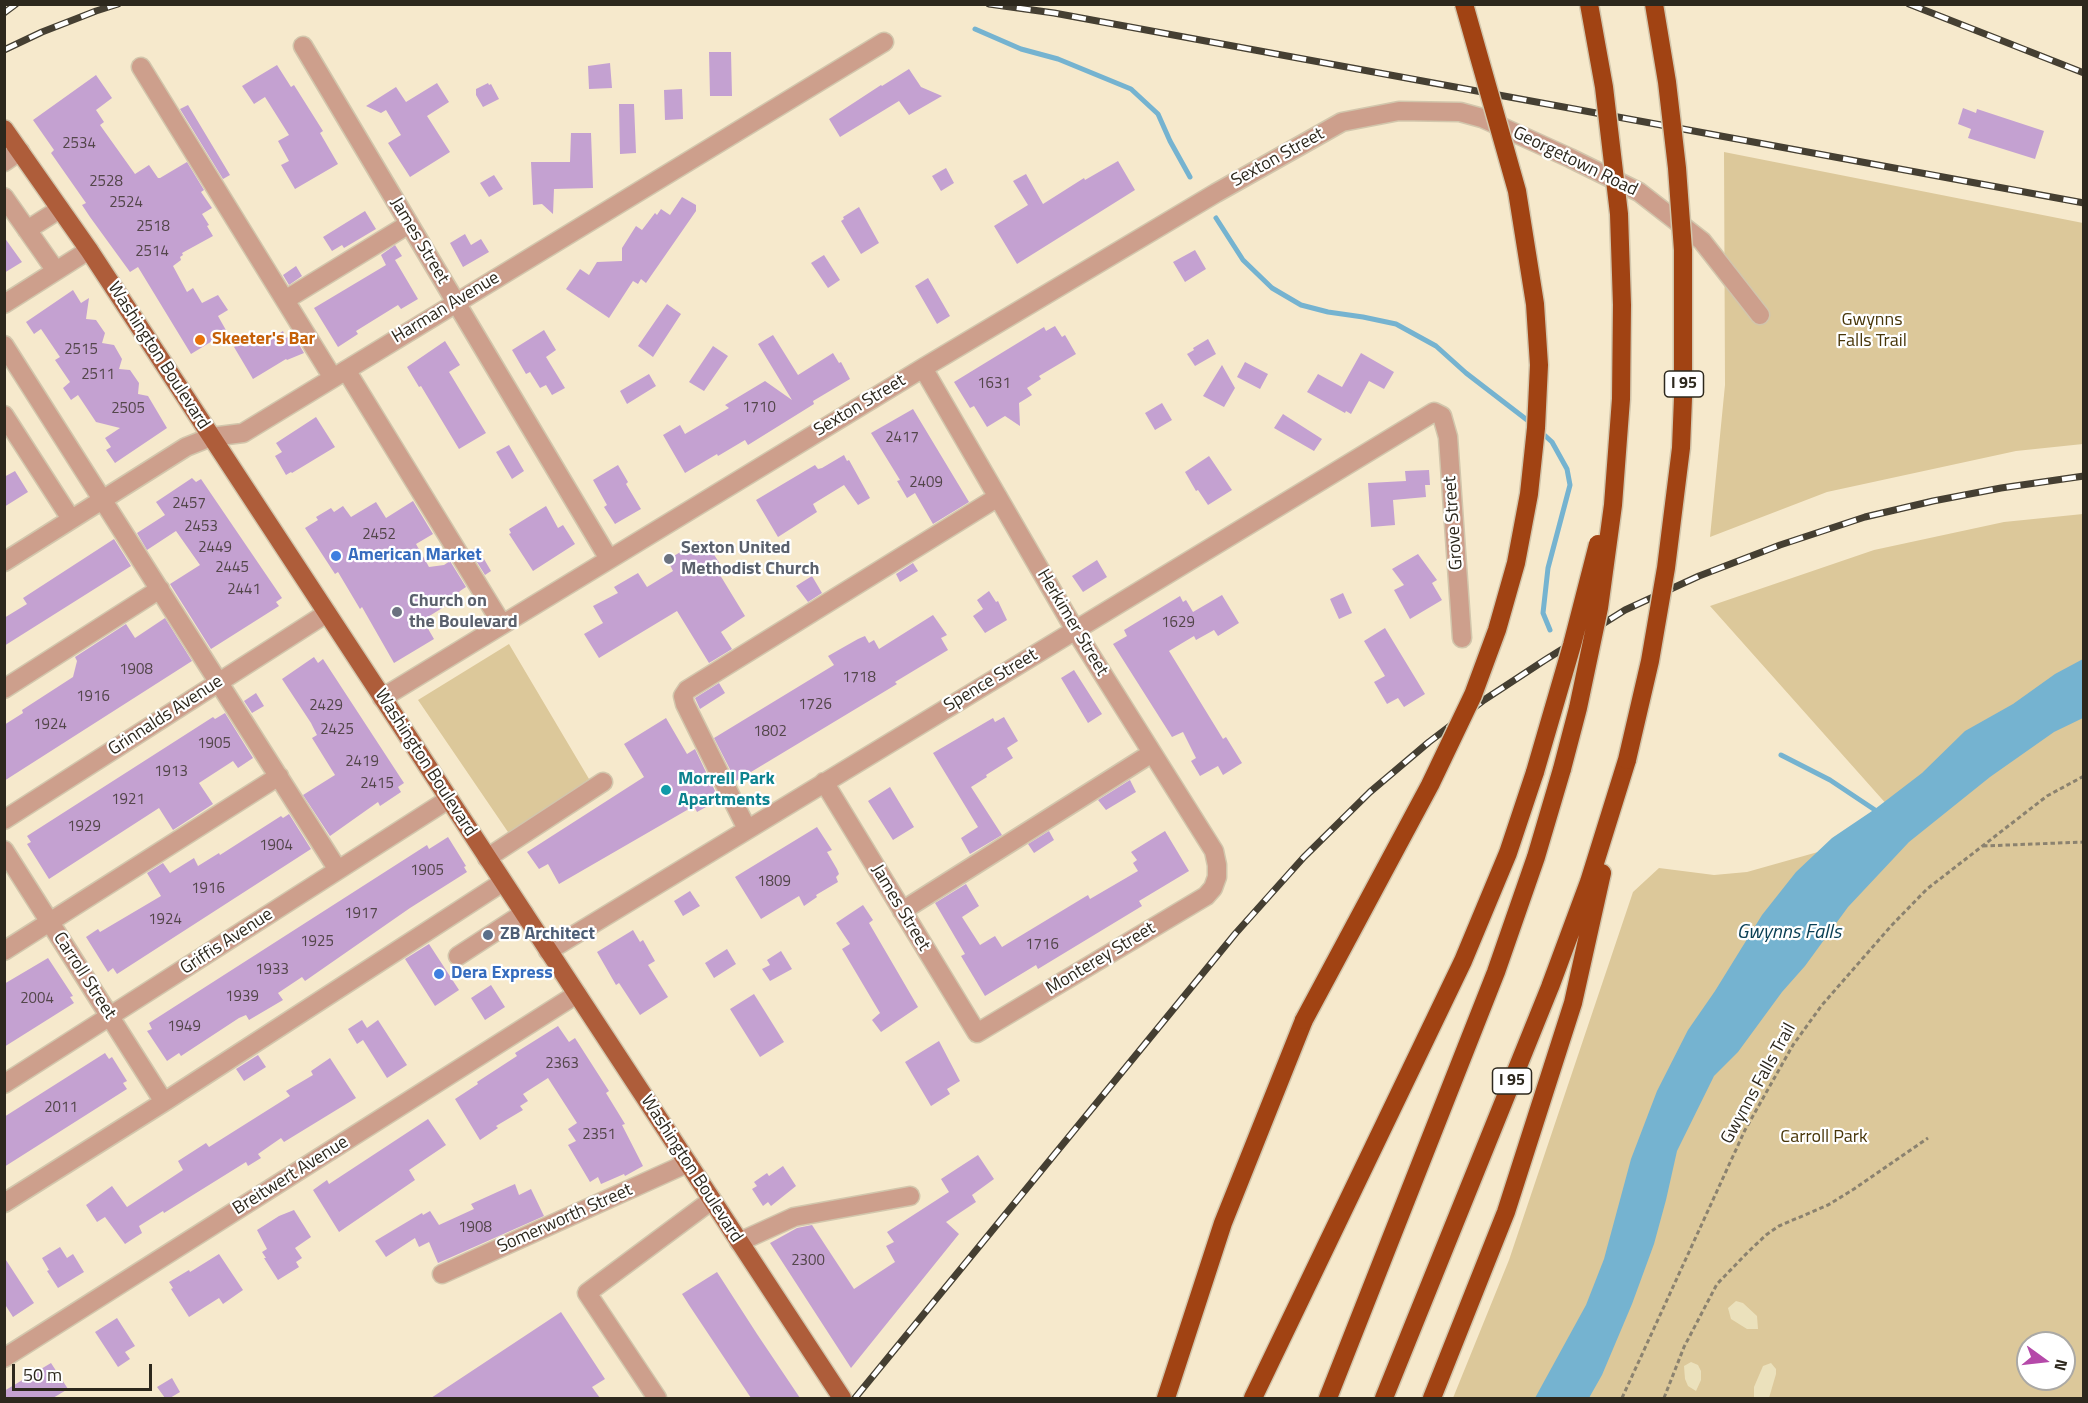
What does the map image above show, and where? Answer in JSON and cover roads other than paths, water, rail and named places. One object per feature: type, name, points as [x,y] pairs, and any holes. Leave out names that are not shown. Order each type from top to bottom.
[{"type":"highway","points":[[1166,1398],[1223,1222],[1304,1020],[1430,785],[1473,695],[1497,630],[1516,563],[1529,494],[1536,428],[1539,365],[1533,293],[1517,191],[1464,4]]},
{"type":"highway","points":[[1328,1398],[1496,972],[1536,857],[1578,708],[1599,608],[1618,445],[1622,353],[1619,214],[1606,98],[1589,4]]},
{"type":"highway","name":"I 95","points":[[1384,1398],[1550,987],[1588,882],[1627,760],[1650,661],[1666,568],[1681,448],[1683,398],[1683,250],[1679,188],[1667,82],[1654,4]]},
{"type":"highway","points":[[1253,1398],[1463,961],[1508,853],[1535,772],[1583,604],[1618,445]]},
{"type":"highway","points":[[1432,1398],[1506,1212],[1573,1003],[1627,760]]},
{"type":"main road","name":"Washington Boulevard","points":[[4,129],[89,250],[842,1398]]},
{"type":"street","name":"Harman Avenue","points":[[4,562],[186,447],[211,437],[243,433],[884,42]]},
{"type":"street","name":"James Street","points":[[303,46],[609,559]]},
{"type":"street","points":[[141,68],[285,300],[339,374],[502,624]]},
{"type":"street","name":"Georgetown Road","points":[[1342,122],[1399,111],[1460,112],[1482,118],[1570,158],[1639,192],[1702,241],[1760,315]]},
{"type":"street","name":"Sexton Street","points":[[382,698],[923,368],[1216,193],[1342,122]]},
{"type":"street","points":[[4,162],[20,151]]},
{"type":"street","points":[[4,197],[56,271]]},
{"type":"street","points":[[27,230],[60,209]]},
{"type":"street","points":[[285,300],[409,224]]},
{"type":"street","points":[[4,304],[89,250]]},
{"type":"street","points":[[4,345],[338,870]]},
{"type":"street","name":"Herkimer Street","points":[[923,368],[1075,630],[1214,851],[1217,877]]},
{"type":"street","name":"Spence Street","points":[[548,951],[1434,412]]},
{"type":"street","name":"Grove Street","points":[[1434,412],[1442,416],[1448,437],[1462,638]]},
{"type":"street","points":[[7,425],[71,519]]},
{"type":"street","points":[[747,829],[684,704],[683,696],[687,690],[998,497]]},
{"type":"street","points":[[4,689],[160,589]]},
{"type":"street","name":"Grinnalds Avenue","points":[[4,820],[327,613]]},
{"type":"street","points":[[902,911],[1152,753]]},
{"type":"street","points":[[4,951],[279,776]]},
{"type":"street","points":[[487,858],[603,782]]},
{"type":"street","name":"James Street","points":[[824,782],[976,1033]]},
{"type":"street","name":"Griffis Avenue","points":[[4,1084],[449,799]]},
{"type":"street","name":"Carroll Street","points":[[4,850],[164,1102]]},
{"type":"street","name":"Monterey Street","points":[[976,1033],[1206,896],[1213,888],[1217,877]]},
{"type":"street","points":[[4,1203],[503,882]]},
{"type":"street","points":[[458,956],[524,913]]},
{"type":"street","name":"Breitwert Avenue","points":[[4,1358],[577,994]]},
{"type":"street","name":"Somerworth Street","points":[[442,1274],[688,1163]]},
{"type":"street","points":[[739,1242],[794,1217],[910,1196]]},
{"type":"street","points":[[657,1398],[587,1293],[712,1200]]},
{"type":"water","name":"Gwynns Falls","points":[[2083,659],[2083,718],[2054,732],[1990,777],[1909,842],[1848,907],[1738,1052],[1714,1076],[1677,1151],[1654,1244],[1602,1375],[1589,1398],[1535,1398],[1586,1305],[1604,1259],[1631,1159],[1657,1091],[1688,1030],[1762,915],[1796,872],[1832,838],[1922,773],[1965,731],[2013,704],[2055,674]]},
{"type":"waterway","points":[[975,29],[1021,49],[1058,59],[1131,89],[1158,114],[1190,177]]},
{"type":"waterway","points":[[1216,218],[1243,260],[1272,288],[1301,305],[1396,324],[1436,346],[1466,373],[1531,423]]},
{"type":"waterway","points":[[1540,431],[1552,442],[1567,469],[1570,485],[1548,568],[1543,613],[1550,630]]},
{"type":"waterway","points":[[1781,755],[1830,780],[1878,812]]},
{"type":"railway","points":[[4,13],[16,4]]},
{"type":"railway","points":[[4,50],[42,32],[118,4]]},
{"type":"railway","points":[[989,4],[1054,13],[2084,203]]},
{"type":"railway","points":[[1909,4],[2084,73]]},
{"type":"railway","points":[[855,1398],[1235,934],[1304,857],[1370,792],[1429,742],[1484,700],[1625,610],[1699,576],[1780,545],[1865,517],[1933,501],[2084,476]]},
{"type":"place","name":"Skeeter's Bar","points":[[200,340]]},
{"type":"place","name":"American Market","points":[[336,556]]},
{"type":"place","name":"Sexton United Methodist Church","points":[[669,559]]},
{"type":"place","name":"Church on the Boulevard","points":[[397,612]]},
{"type":"place","name":"Morrell Park Apartments","points":[[666,790]]},
{"type":"place","name":"ZB Architect","points":[[488,935]]},
{"type":"place","name":"Dera Express","points":[[439,974]]},
{"type":"park label","name":"Gwynns Falls Trail","points":[[1872,331]]},
{"type":"park label","name":"Carroll Park","points":[[1824,1138]]}]
